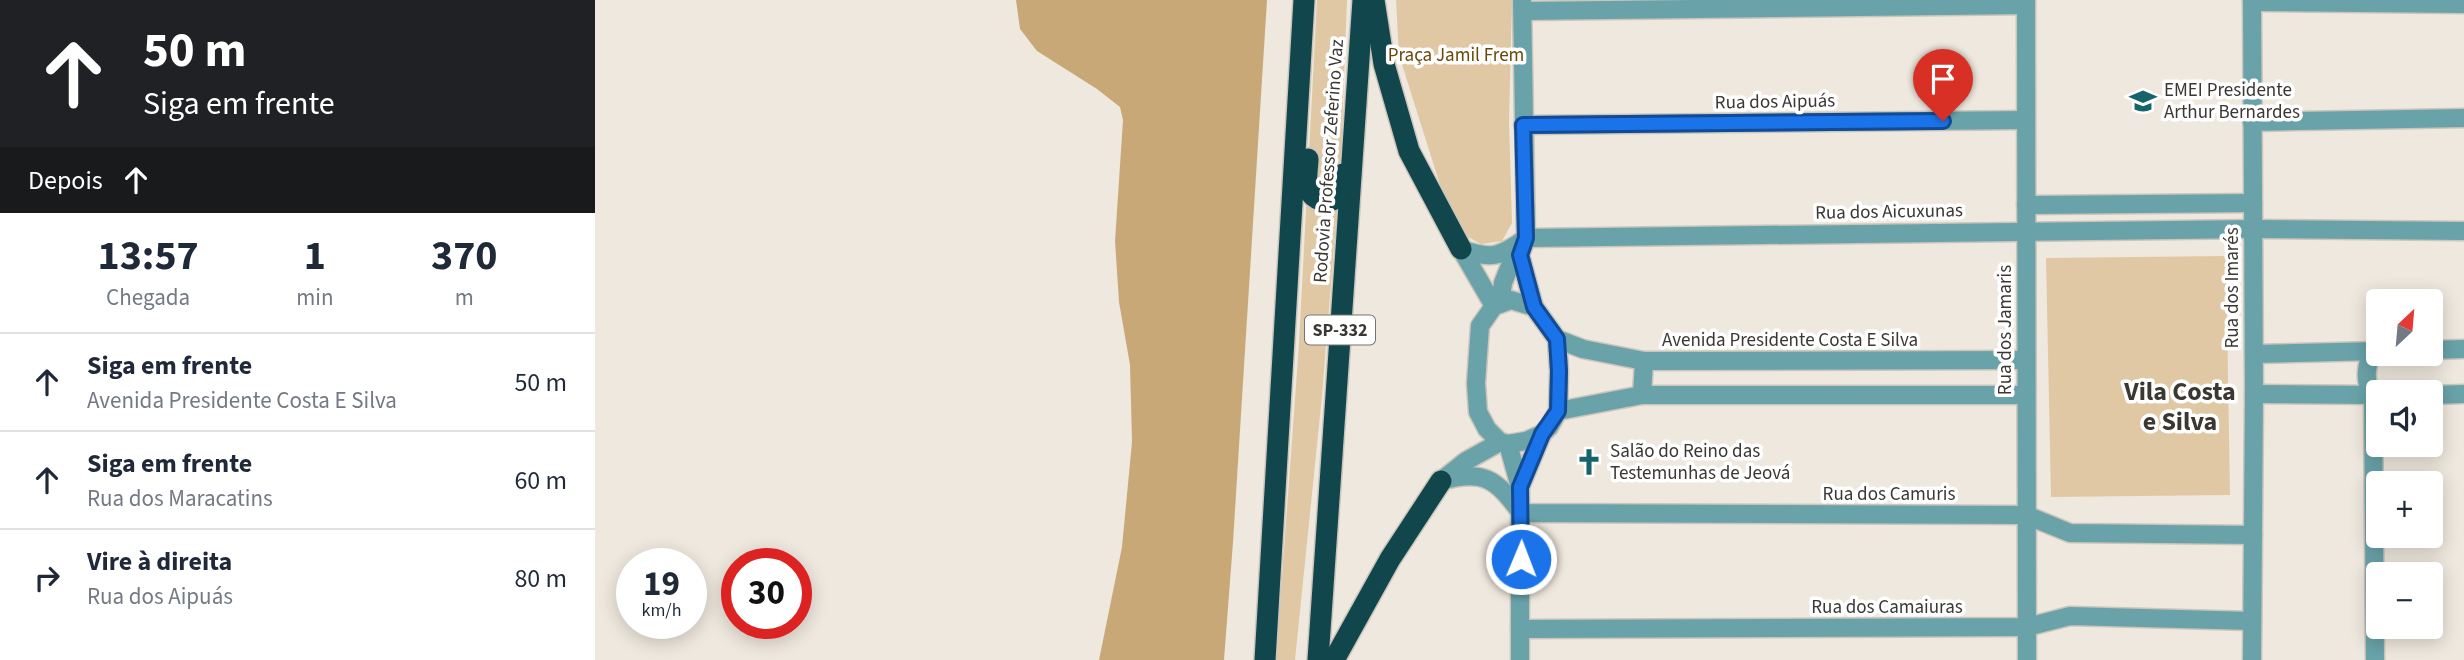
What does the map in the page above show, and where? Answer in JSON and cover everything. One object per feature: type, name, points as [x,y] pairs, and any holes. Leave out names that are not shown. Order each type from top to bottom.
[{"type":"highway","name":"Rodovia Professor Zeferino Vaz","points":[[1265,660],[1304,0]]},
{"type":"highway","points":[[1314,0],[1307,185],[1311,195],[1329,201],[1336,199],[1342,189],[1353,0]]},
{"type":"highway","name":"Rodovia Professor Zeferino Vaz","points":[[1318,660],[1363,0]]},
{"type":"highway","points":[[1374,0],[1384,64],[1409,151],[1461,249]]},
{"type":"highway","points":[[1334,660],[1390,559],[1441,481]]},
{"type":"street","points":[[2252,1],[2464,4]]},
{"type":"street","name":"Rua dos Imarés","points":[[2252,1],[2252,660]]},
{"type":"street","points":[[1520,487],[1542,434],[1558,411],[1559,371],[1557,339],[1534,307],[1523,247],[1523,6],[2026,2]]},
{"type":"street","name":"Rua dos Jamaris","points":[[2026,2],[2027,660]]},
{"type":"street","points":[[2252,122],[2464,118]]},
{"type":"street","name":"Rua dos Aipuás","points":[[1523,125],[2026,120]]},
{"type":"street","points":[[2027,205],[2253,203]]},
{"type":"street","name":"Rua dos Aicuxunas","points":[[1523,247],[2027,231],[2464,231]]},
{"type":"street","points":[[1461,249],[1480,256],[1495,256],[1523,247]]},
{"type":"street","points":[[1520,660],[1520,487],[1504,443],[1487,429],[1478,412],[1476,383],[1480,326],[1497,305],[1509,268],[1523,247]]},
{"type":"street","points":[[1461,249],[1497,305]]},
{"type":"street","points":[[1497,305],[1511,300],[1534,307]]},
{"type":"street","name":"Avenida Presidente Costa E Silva","points":[[1557,339],[1583,349],[1644,362],[2026,360]]},
{"type":"street","points":[[2443,350],[2464,349]]},
{"type":"street","points":[[2254,354],[2366,351]]},
{"type":"street","points":[[1642,395],[1644,362]]},
{"type":"street","points":[[2254,394],[2366,395]]},
{"type":"street","points":[[2443,395],[2464,394]]},
{"type":"street","points":[[1558,411],[1642,395],[2027,395]]},
{"type":"street","points":[[1441,481],[1465,461],[1504,443],[1526,441],[1542,434]]},
{"type":"street","points":[[2375,660],[2376,457]]},
{"type":"street","points":[[1441,481],[1464,475],[1489,480],[1504,489],[1521,513]]},
{"type":"street","name":"Rua dos Camuris","points":[[1521,513],[2026,515],[2070,533],[2252,536]]},
{"type":"street","name":"Rua dos Camaiuras","points":[[1520,629],[2027,627],[2070,616],[2252,621]]},
{"type":"green space","points":[[1317,0],[1347,0],[1341,158],[1322,396],[1295,660],[1276,660],[1299,344]]},
{"type":"green space","name":"Praça Jamil Frem","points":[[1396,0],[1512,0],[1509,121],[1512,223],[1502,241],[1481,244],[1454,229],[1399,55]]},
{"type":"green space","points":[[2226,256],[2230,495],[2051,497],[2046,258]]},
{"type":"shaded area","points":[[1016,0],[1267,0],[1224,660],[1099,660],[1122,547],[1132,442],[1130,365],[1119,302],[1115,241],[1123,120],[1120,107],[1037,51],[1020,29]]},
{"type":"place","name":"EMEI Presidente Arthur Bernardes","points":[[2143,101]]},
{"type":"place","name":"Salão do Reino das Testemunhas de Jeová","points":[[1589,462]]},
{"type":"district","name":"Vila Costa e Silva","points":[[2180,406]]},
{"type":"route","points":[[1521,559],[1520,487],[1542,434],[1558,411],[1559,371],[1557,339],[1534,307],[1520,255],[1526,238],[1523,125],[1943,121]]}]
